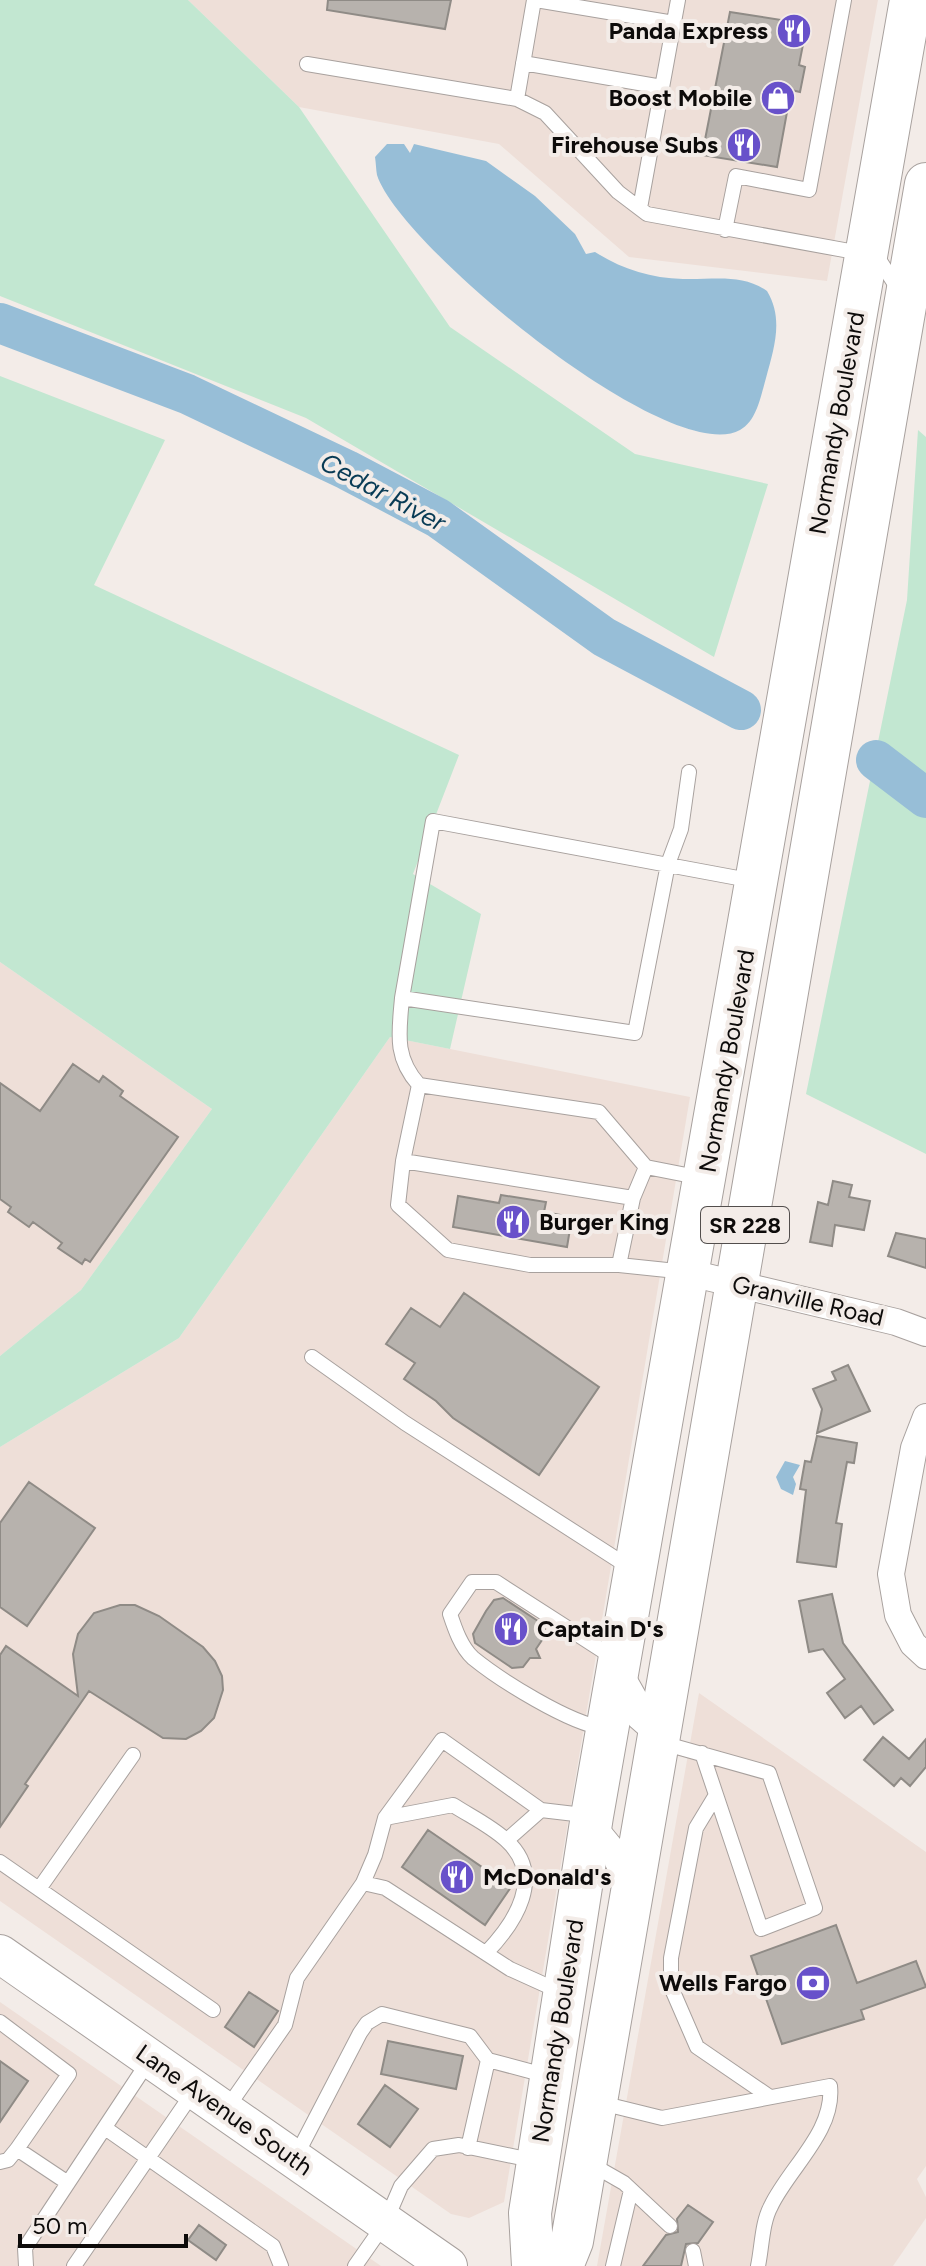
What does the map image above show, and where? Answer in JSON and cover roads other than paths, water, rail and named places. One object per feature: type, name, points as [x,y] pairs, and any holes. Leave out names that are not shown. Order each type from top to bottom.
[{"type":"main road","name":"Normandy Boulevard","points":[[533,2266],[530,2213],[592,1816],[759,882],[911,0]]},
{"type":"main road","name":"Normandy Boulevard","points":[[562,2266],[572,2241],[586,2162],[926,184]]},
{"type":"main road","points":[[759,882],[774,904],[777,918],[772,984],[759,1059],[770,1079]]},
{"type":"main road","name":"Lane Avenue South","points":[[0,1954],[448,2266]]},
{"type":"street","name":"Granville Road","points":[[690,1273],[896,1322],[926,1333]]},
{"type":"street","points":[[926,1417],[914,1448],[891,1574],[898,1615],[913,1644],[926,1656]]},
{"type":"lane","points":[[517,99],[535,0],[674,23]]},
{"type":"lane","points":[[640,208],[678,0]]},
{"type":"lane","points":[[725,230],[736,176],[809,190],[844,0]]},
{"type":"lane","points":[[523,63],[662,87]]},
{"type":"lane","points":[[307,64],[517,99],[545,113],[618,192],[647,214],[866,254],[880,261],[891,275],[904,308]]},
{"type":"lane","points":[[402,998],[635,1033],[668,864],[681,829],[689,772]]},
{"type":"lane","points":[[706,1179],[646,1167],[599,1112],[419,1085],[403,1067],[399,1035],[402,998],[433,821],[759,882]]},
{"type":"lane","points":[[419,1085],[403,1161],[398,1205],[448,1250],[530,1265],[619,1265],[690,1273]]},
{"type":"lane","points":[[403,1161],[633,1198]]},
{"type":"lane","points":[[619,1265],[633,1198],[646,1167]]},
{"type":"lane","points":[[312,1357],[405,1423],[636,1571]]},
{"type":"lane","points":[[608,1729],[588,1726],[562,1714],[471,1656],[456,1634],[450,1614],[472,1582],[496,1582],[620,1661],[640,1697],[635,1721],[659,1742],[702,1753],[769,1773],[815,1908],[761,1929],[702,1753]]},
{"type":"lane","points":[[74,2266],[146,2157],[210,2101],[285,2025],[297,1978],[363,1883],[385,1818],[442,1740],[541,1810],[592,1816],[615,1844],[612,1863],[631,1904]]},
{"type":"lane","points":[[39,1889],[133,1755]]},
{"type":"lane","points":[[716,1795],[696,1828],[671,1958],[671,1987],[697,2047],[770,2097]]},
{"type":"lane","points":[[385,1818],[453,1805],[507,1840],[524,1864],[522,1894],[510,1928],[486,1953]]},
{"type":"lane","points":[[507,1840],[541,1810]]},
{"type":"lane","points":[[0,1862],[213,2010]]},
{"type":"lane","points":[[363,1883],[385,1888],[510,1969],[563,1993]]},
{"type":"lane","points":[[294,2160],[360,2033],[367,2023],[382,2014],[470,2036],[488,2060],[551,2077]]},
{"type":"lane","points":[[0,2022],[69,2074],[17,2149],[8,2160],[0,2162]]},
{"type":"lane","points":[[26,2266],[25,2248],[151,2059]]},
{"type":"lane","points":[[468,2148],[488,2060]]},
{"type":"lane","points":[[596,2102],[662,2118],[830,2086],[832,2102],[811,2146],[770,2207],[758,2266]]},
{"type":"lane","points":[[105,2128],[273,2246],[281,2266]]},
{"type":"lane","points":[[355,2266],[385,2223],[401,2186],[433,2149],[444,2145],[538,2162]]},
{"type":"lane","points":[[17,2149],[68,2183]]},
{"type":"lane","points":[[586,2162],[631,2190],[670,2226]]},
{"type":"lane","points":[[613,2266],[631,2190]]},
{"type":"water","points":[[387,144],[404,144],[410,153],[414,144],[486,161],[535,196],[575,234],[586,254],[595,252],[626,268],[648,274],[683,279],[737,280],[767,291],[775,312],[776,334],[760,400],[751,420],[740,430],[705,433],[657,416],[600,385],[540,343],[483,297],[433,250],[396,208],[377,175],[375,157]]},
{"type":"water","points":[[785,1461],[800,1465],[793,1477],[796,1484],[793,1495],[781,1489],[776,1477]]},
{"type":"waterway","name":"Cedar River","points":[[0,323],[187,394],[347,470],[438,518],[604,637],[741,710]]},
{"type":"waterway","name":"Cedar River","points":[[876,760],[926,798]]},
{"type":"place","name":"Panda Express","points":[[794,31]]},
{"type":"place","name":"Boost Mobile","points":[[778,98]]},
{"type":"place","name":"Firehouse Subs","points":[[744,145]]},
{"type":"place","name":"Burger King","points":[[513,1222]]},
{"type":"place","name":"Captain D's","points":[[511,1629]]},
{"type":"place","name":"McDonald's","points":[[457,1877]]},
{"type":"place","name":"Wells Fargo","points":[[813,1983]]}]
